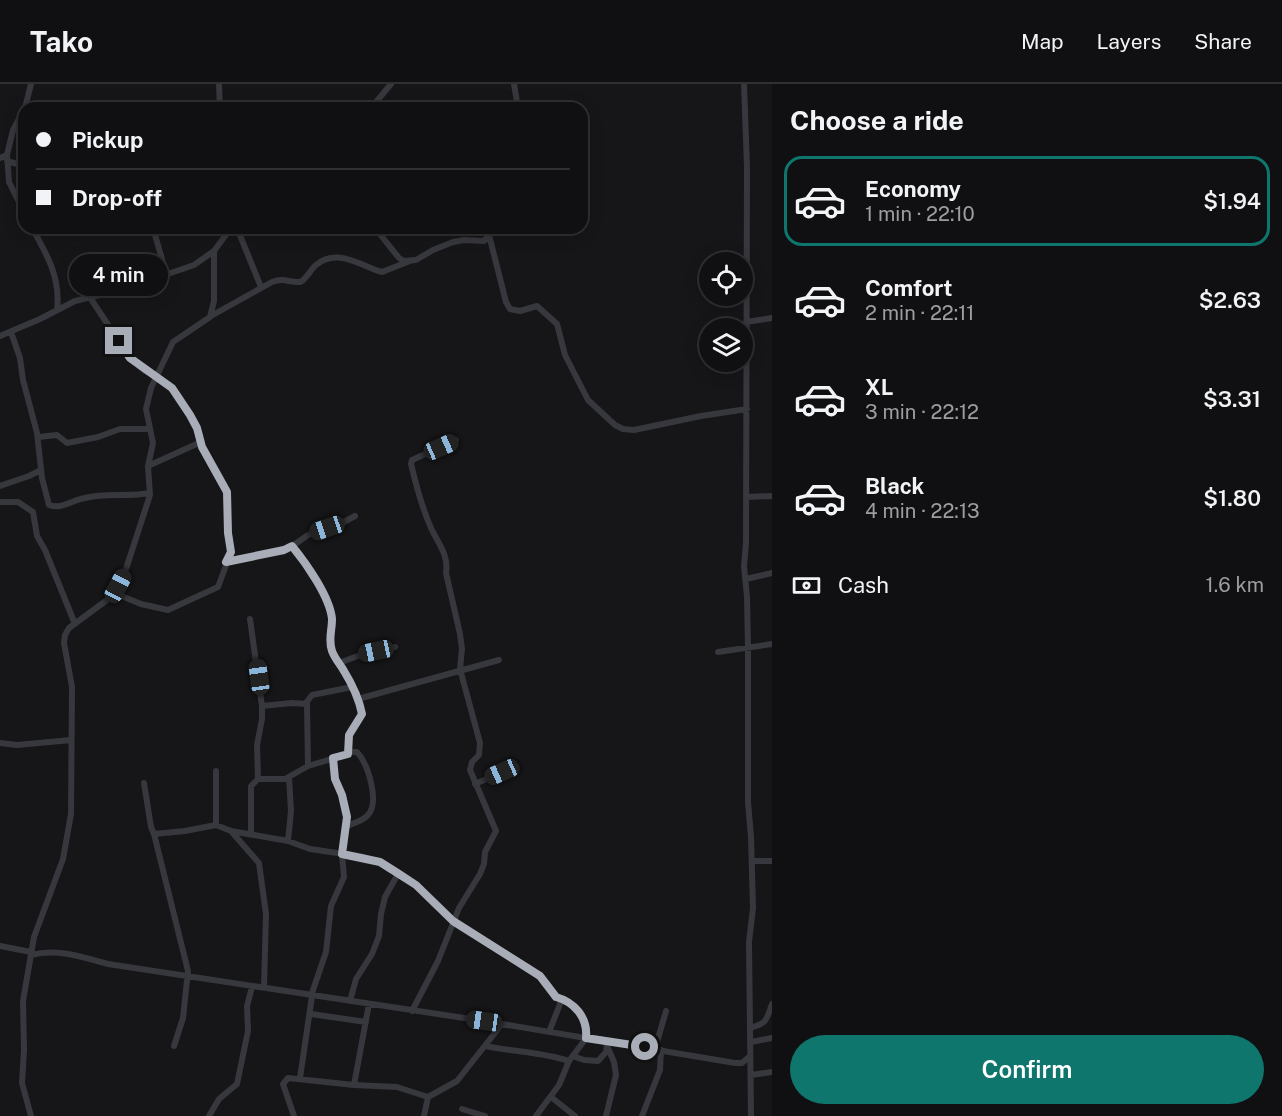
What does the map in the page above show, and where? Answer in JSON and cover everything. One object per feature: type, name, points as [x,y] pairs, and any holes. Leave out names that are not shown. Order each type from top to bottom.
[{"type":"street","points":[[27,102],[31,84]]},
{"type":"street","points":[[219,84],[220,102]]},
{"type":"street","points":[[376,102],[391,84]]},
{"type":"street","points":[[514,84],[517,102]]},
{"type":"street","points":[[744,84],[747,167],[746,318]]},
{"type":"street","points":[[18,121],[4,158],[9,182],[18,200]]},
{"type":"street","points":[[4,158],[18,164]]},
{"type":"street","points":[[35,234],[58,286],[57,310]]},
{"type":"street","points":[[155,234],[166,273]]},
{"type":"street","points":[[0,336],[40,320],[89,296],[124,290],[202,261],[214,251],[227,234]]},
{"type":"street","points":[[239,234],[261,287]]},
{"type":"street","points":[[380,234],[399,258],[410,261]]},
{"type":"street","points":[[31,1116],[22,1083],[23,1001],[39,921],[63,859],[71,814],[72,687],[64,643],[68,631],[114,592],[125,572],[149,502],[148,466],[153,443],[146,410],[151,388],[173,342],[210,316],[261,287],[280,279],[303,281],[319,262],[328,258],[352,260],[382,272],[453,242],[484,241],[488,234]]},
{"type":"street","points":[[490,234],[506,302],[510,309],[520,311],[537,306],[554,320],[565,355],[588,399],[615,425],[623,429],[634,430],[701,416],[747,410]]},
{"type":"street","points":[[210,316],[214,301],[214,251]]},
{"type":"street","points":[[89,296],[130,358],[145,371],[157,376],[180,398],[190,415],[202,447],[228,495],[228,533],[231,552],[218,587],[172,610],[153,608],[114,592]]},
{"type":"street","points":[[753,321],[772,318]]},
{"type":"street","points":[[11,332],[20,358],[22,380],[38,437],[46,500],[52,506],[66,505],[99,495],[150,493]]},
{"type":"street","points":[[747,372],[744,566],[748,648],[748,802],[753,917],[749,942],[751,1116]]},
{"type":"street","points":[[38,437],[57,435],[67,444],[126,428],[150,429]]},
{"type":"street","points":[[412,1011],[438,961],[459,908],[480,874],[486,849],[496,831],[475,784],[470,766],[479,755],[480,743],[460,669],[461,642],[446,573],[448,564],[431,528],[411,464],[412,460],[456,440]]},
{"type":"street","points":[[148,466],[201,441]]},
{"type":"street","points":[[0,486],[41,470]]},
{"type":"street","points":[[746,497],[772,495]]},
{"type":"street","points":[[0,502],[18,502],[33,512],[37,536],[75,624]]},
{"type":"street","points":[[226,562],[284,550],[309,535],[355,516]]},
{"type":"street","points":[[292,546],[315,579],[330,612],[332,620],[329,640],[335,658],[358,699],[362,714],[349,735],[349,752]]},
{"type":"street","points":[[746,579],[772,573]]},
{"type":"street","points":[[250,619],[262,706],[257,744],[258,779],[251,786],[251,834]]},
{"type":"street","points":[[718,652],[772,644]]},
{"type":"street","points":[[339,663],[363,654],[395,647]]},
{"type":"street","points":[[358,699],[499,660]]},
{"type":"street","points":[[306,704],[312,695],[352,687]]},
{"type":"street","points":[[262,706],[306,704]]},
{"type":"street","points":[[306,704],[308,706],[308,766]]},
{"type":"street","points":[[0,743],[17,745],[71,740]]},
{"type":"street","points":[[258,779],[280,780],[308,766],[345,756],[349,752],[357,752],[371,782],[372,806],[366,817],[347,826]]},
{"type":"street","points":[[300,1078],[312,996],[326,952],[331,906],[343,881],[342,854],[347,817],[342,795],[335,779],[333,758]]},
{"type":"street","points":[[475,784],[507,770],[513,770]]},
{"type":"street","points":[[216,771],[216,825]]},
{"type":"street","points":[[288,841],[291,811],[289,777]]},
{"type":"street","points":[[144,783],[150,827],[154,834],[188,971],[183,1018],[174,1046]]},
{"type":"street","points":[[154,834],[216,825],[231,831],[288,841],[310,849],[380,862],[416,885],[453,921],[528,967],[547,983],[554,996],[576,1008],[585,1021],[587,1029],[586,1038],[571,1059],[551,1097],[536,1116]]},
{"type":"street","points":[[231,831],[259,863],[266,914],[264,987]]},
{"type":"street","points":[[752,861],[772,861]]},
{"type":"street","points":[[350,1001],[356,979],[372,954],[379,936],[385,897],[399,874]]},
{"type":"street","points":[[0,946],[31,953],[57,952],[108,964],[502,1024],[735,1063],[742,1063],[750,1056]]},
{"type":"street","points":[[209,1116],[219,1099],[237,1084],[248,1031],[247,1006],[252,987]]},
{"type":"street","points":[[549,1032],[562,999]]},
{"type":"street","points":[[354,1085],[369,1004]]},
{"type":"street","points":[[750,1028],[767,1020],[772,1004]]},
{"type":"street","points":[[642,1116],[660,1070],[658,1049],[666,1011]]},
{"type":"street","points":[[311,1014],[366,1022]]},
{"type":"street","points":[[294,1116],[284,1082],[288,1078],[397,1087],[428,1097],[457,1081],[502,1024]]},
{"type":"street","points":[[751,1042],[772,1038]]},
{"type":"street","points":[[486,1046],[508,1051],[598,1061],[604,1056],[608,1043]]},
{"type":"street","points":[[606,1116],[616,1075],[608,1043]]},
{"type":"street","points":[[751,1075],[772,1072]]},
{"type":"street","points":[[424,1116],[428,1097]]},
{"type":"street","points":[[551,1097],[575,1116]]},
{"type":"street","points":[[462,1109],[485,1116]]},
{"type":"route","points":[[119,341],[130,358],[145,371],[157,376],[172,388],[197,428],[202,447],[228,495],[228,533],[231,552],[226,562],[284,550],[292,546],[307,565],[330,612],[331,649],[348,678],[362,714],[349,735],[348,754],[333,758],[335,779],[342,795],[347,817],[342,854],[380,862],[416,885],[453,921],[512,956],[540,976],[554,996],[566,1000],[576,1008],[585,1021],[586,1038],[645,1047]]}]
